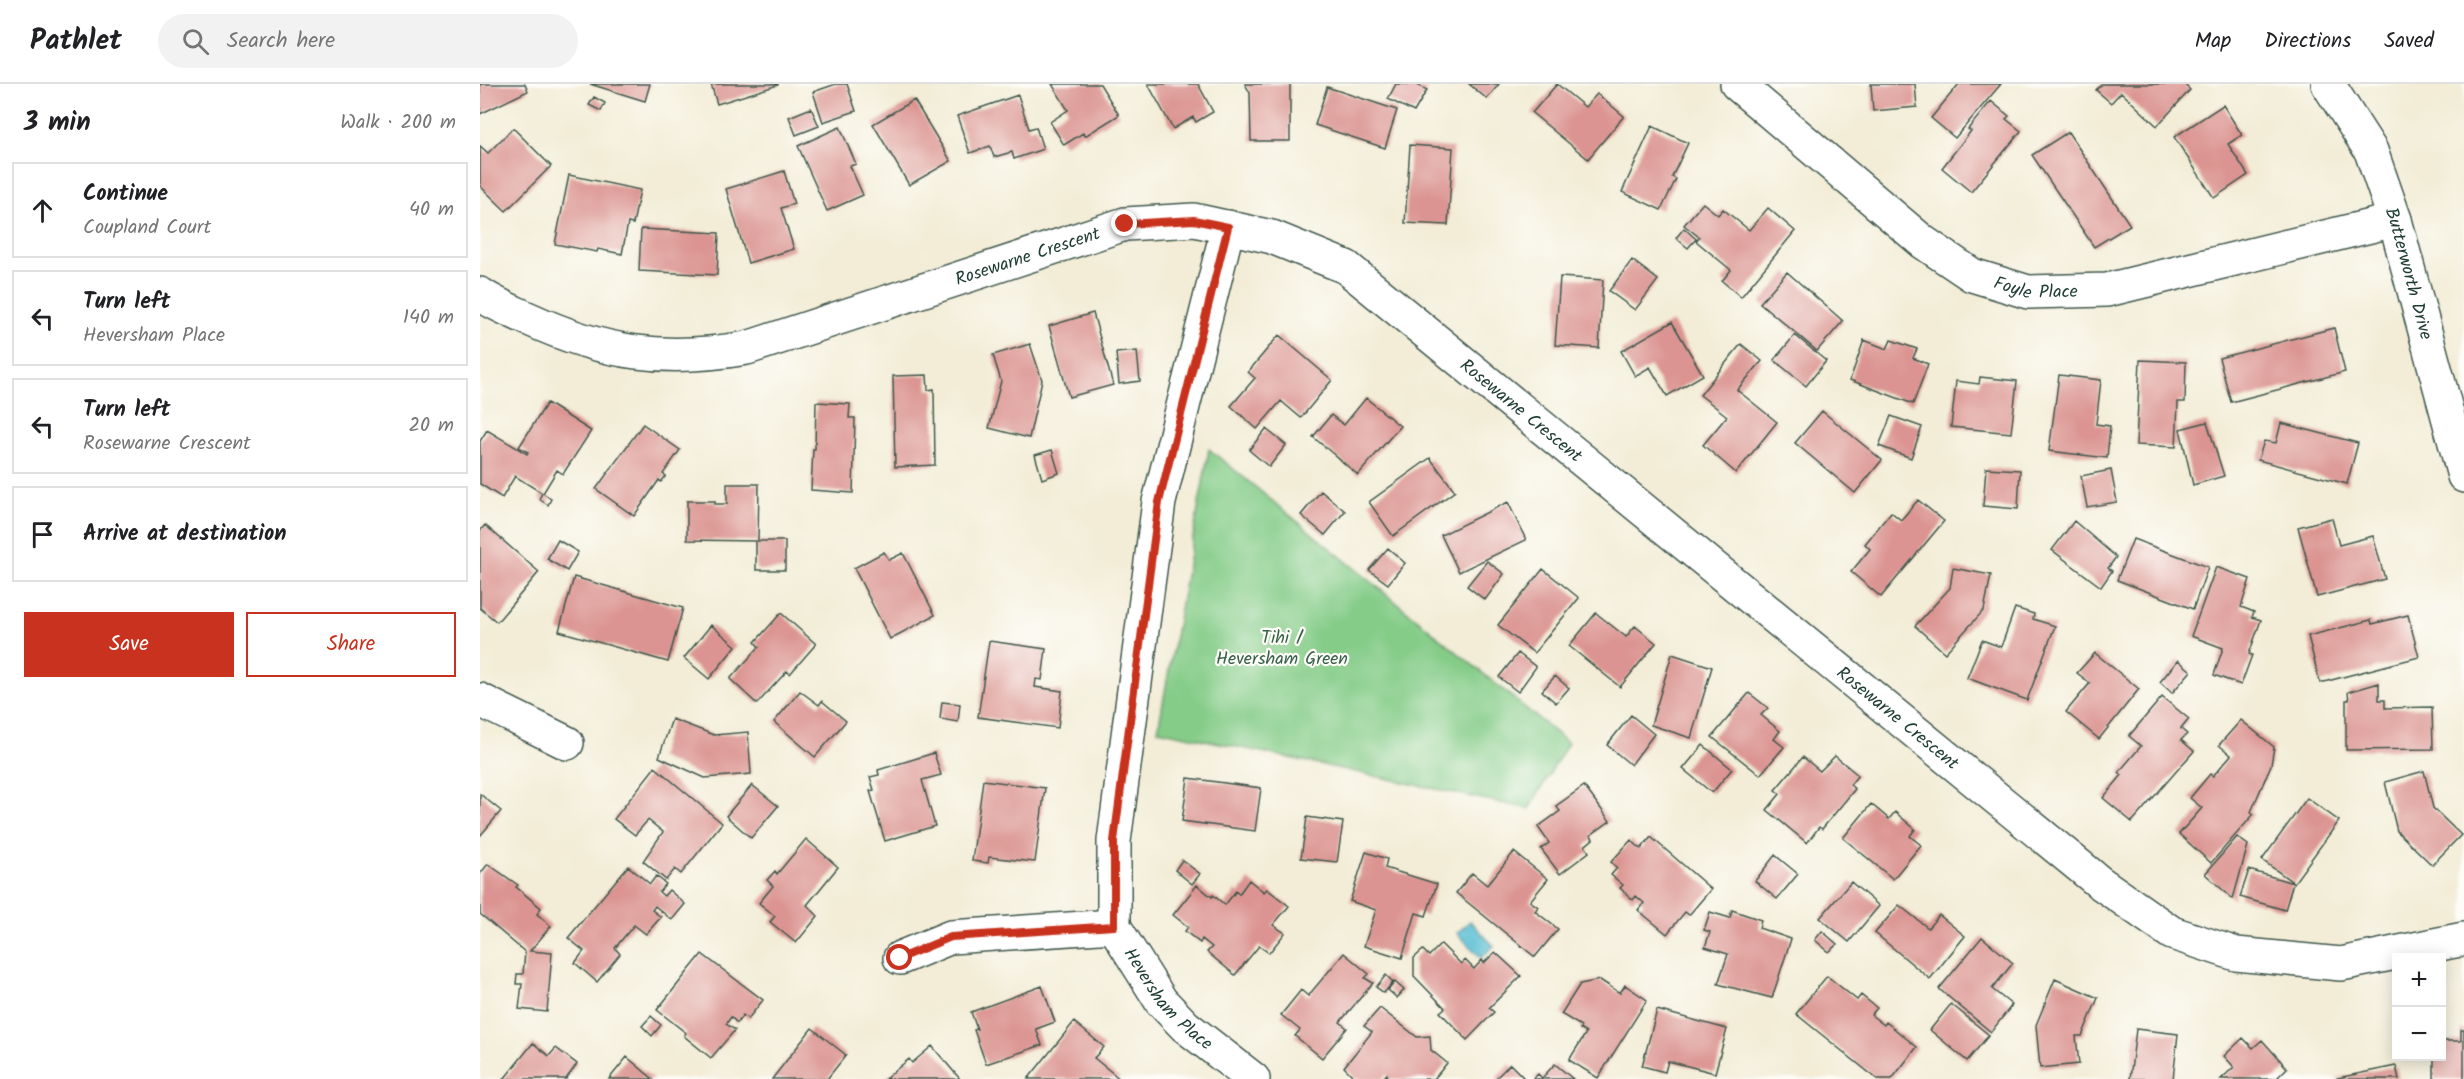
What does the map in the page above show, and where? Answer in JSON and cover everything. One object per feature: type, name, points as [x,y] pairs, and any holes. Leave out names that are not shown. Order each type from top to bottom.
[{"type":"street","name":"Foyle Place","points":[[1737,84],[1923,242],[1972,275],[2028,292],[2107,290],[2395,220]]},
{"type":"street","name":"Butterworth Drive","points":[[2328,84],[2371,151],[2395,220],[2464,476]]},
{"type":"street","name":"Rosewarne Crescent","points":[[482,301],[560,333],[607,349],[656,354],[706,355],[747,348],[1125,224],[1194,220],[1272,237],[1346,267],[2098,882],[2172,933],[2236,954],[2341,964],[2464,939]]},
{"type":"street","name":"Heversham Place","points":[[1228,227],[1159,502],[1114,841],[1114,926],[1161,1001],[1185,1026],[1253,1079]]},
{"type":"street","points":[[480,700],[567,743]]},
{"type":"street","points":[[900,958],[951,937],[1114,926]]},
{"type":"green space","name":"Tihi / Heversham Green","points":[[1209,449],[1568,743],[1529,809],[1158,730]]},
{"type":"water","points":[[1470,921],[1494,946],[1481,958],[1457,933]]},
{"type":"building","points":[[480,84],[525,84],[528,91],[480,114]]},
{"type":"building","points":[[590,84],[650,84],[645,101]]},
{"type":"building","points":[[711,84],[778,84],[778,85],[717,104]]},
{"type":"building","points":[[836,84],[847,84],[856,111],[823,122],[813,92]]},
{"type":"building","points":[[1052,84],[1100,84],[1119,115],[1085,136],[1083,133],[1064,145],[1050,122],[1068,110]]},
{"type":"building","points":[[1148,84],[1198,84],[1213,112],[1196,122],[1193,117],[1173,129]]},
{"type":"building","points":[[1245,84],[1290,84],[1290,141],[1251,141],[1250,93]]},
{"type":"building","points":[[1396,84],[1416,84],[1427,90],[1414,112],[1388,99]]},
{"type":"building","points":[[1469,84],[1499,84],[1487,99]]},
{"type":"building","points":[[1557,84],[1585,107],[1597,94],[1624,116],[1588,159],[1532,113]]},
{"type":"building","points":[[1871,84],[1915,84],[1917,107],[1873,111]]},
{"type":"building","points":[[1959,84],[2001,84],[1955,138],[1931,118]]},
{"type":"building","points":[[2102,84],[2184,84],[2190,90],[2157,126],[2121,92],[2111,103],[2096,90]]},
{"type":"building","points":[[1327,87],[1397,110],[1385,148],[1315,125]]},
{"type":"building","points":[[1018,95],[1029,129],[1036,127],[1043,149],[1014,159],[1012,152],[994,157],[990,146],[970,153],[957,116]]},
{"type":"building","points":[[594,97],[605,103],[601,111],[589,105]]},
{"type":"building","points":[[914,100],[951,161],[909,185],[873,124]]},
{"type":"building","points":[[1991,101],[2009,116],[2006,119],[2021,131],[1971,192],[1942,168],[1971,131],[1968,129]]},
{"type":"building","points":[[2223,105],[2242,135],[2228,144],[2248,175],[2214,198],[2174,137]]},
{"type":"building","points":[[811,108],[819,126],[796,135],[789,117]]},
{"type":"building","points":[[1652,126],[1688,143],[1672,177],[1676,179],[1661,210],[1622,192]]},
{"type":"building","points":[[840,127],[856,164],[850,166],[863,195],[827,211],[798,146]]},
{"type":"building","points":[[513,128],[551,166],[506,211],[480,186],[480,146],[488,153]]},
{"type":"building","points":[[2068,132],[2130,225],[2094,247],[2032,155]]},
{"type":"building","points":[[1410,145],[1453,148],[1448,225],[1405,223]]},
{"type":"building","points":[[784,171],[794,204],[781,208],[794,249],[748,263],[726,189]]},
{"type":"building","points":[[569,175],[640,190],[633,224],[628,223],[622,254],[555,244]]},
{"type":"building","points":[[1703,203],[1718,215],[1723,209],[1749,230],[1768,208],[1795,231],[1741,297],[1722,281],[1731,270],[1696,241],[1699,237],[1684,225]]},
{"type":"building","points":[[1684,228],[1696,239],[1688,248],[1676,238]]},
{"type":"building","points":[[641,229],[719,233],[717,275],[639,271]]},
{"type":"building","points":[[1632,260],[1658,280],[1635,310],[1609,291]]},
{"type":"building","points":[[1787,272],[1843,321],[1817,351],[1760,303]]},
{"type":"building","points":[[1560,277],[1603,280],[1599,348],[1555,345]]},
{"type":"building","points":[[1093,313],[1113,385],[1069,397],[1049,326]]},
{"type":"building","points":[[1672,322],[1703,375],[1667,396],[1650,367],[1635,376],[1621,351]]},
{"type":"building","points":[[2334,328],[2345,372],[2231,402],[2219,358]]},
{"type":"building","points":[[1279,335],[1332,380],[1301,418],[1281,401],[1257,429],[1231,406],[1255,378],[1248,372]]},
{"type":"building","points":[[1795,335],[1826,361],[1806,386],[1774,360]]},
{"type":"building","points":[[1864,340],[1887,349],[1891,340],[1917,349],[1913,358],[1928,364],[1913,404],[1850,380]]},
{"type":"building","points":[[1030,344],[1042,380],[1029,438],[989,428],[1001,381],[993,355]]},
{"type":"building","points":[[1741,344],[1762,361],[1737,390],[1777,422],[1736,473],[1703,445],[1727,416],[1700,395]]},
{"type":"building","points":[[1137,351],[1140,381],[1119,384],[1116,353]]},
{"type":"building","points":[[2140,360],[2186,362],[2185,402],[2178,402],[2176,447],[2136,445]]},
{"type":"building","points":[[927,375],[928,390],[934,389],[935,465],[895,467],[893,376]]},
{"type":"building","points":[[2059,375],[2101,380],[2096,424],[2110,426],[2107,458],[2049,451]]},
{"type":"building","points":[[1980,377],[2017,381],[2011,433],[1951,427],[1956,381],[1979,384]]},
{"type":"building","points":[[1366,398],[1400,426],[1358,475],[1313,437],[1331,415],[1344,425]]},
{"type":"building","points":[[816,402],[850,404],[849,418],[855,418],[853,493],[811,490]]},
{"type":"building","points":[[547,403],[591,431],[563,474],[557,470],[543,493],[551,499],[548,505],[539,499],[542,493],[515,476],[502,498],[480,484],[480,441],[487,430],[527,454],[528,452],[519,447]]},
{"type":"building","points":[[1822,411],[1882,460],[1855,493],[1795,443]]},
{"type":"building","points":[[1891,416],[1922,427],[1911,458],[1879,446]]},
{"type":"building","points":[[2207,422],[2224,476],[2193,485],[2180,429]]},
{"type":"building","points":[[2281,423],[2358,443],[2347,484],[2258,460],[2264,441],[2276,443]]},
{"type":"building","points":[[643,424],[680,450],[663,474],[666,476],[661,482],[659,480],[634,516],[596,489]]},
{"type":"building","points":[[1266,429],[1286,445],[1269,467],[1249,450]]},
{"type":"building","points":[[1052,450],[1059,473],[1042,479],[1035,455]]},
{"type":"building","points":[[1430,458],[1455,491],[1393,536],[1369,502]]},
{"type":"building","points":[[1986,468],[2020,470],[2018,509],[1983,506]]},
{"type":"building","points":[[2111,470],[2117,502],[2087,507],[2081,476]]},
{"type":"building","points":[[727,484],[759,484],[758,541],[785,541],[785,570],[756,570],[756,541],[687,540],[687,501],[715,501],[715,504],[727,504]]},
{"type":"building","points":[[1321,491],[1345,511],[1325,535],[1301,515]]},
{"type":"building","points":[[1918,500],[1944,521],[1881,597],[1851,572],[1870,549],[1865,544],[1891,512],[1901,520]]},
{"type":"building","points":[[1508,502],[1526,540],[1459,572],[1441,535]]},
{"type":"building","points":[[2332,518],[2339,545],[2373,536],[2385,579],[2317,597],[2298,527]]},
{"type":"building","points":[[2074,521],[2116,557],[2108,568],[2112,571],[2101,587],[2052,550]]},
{"type":"building","points":[[485,525],[539,572],[497,622],[480,608],[480,531]]},
{"type":"building","points":[[2133,539],[2208,567],[2193,609],[2117,580]]},
{"type":"building","points":[[558,540],[578,552],[567,571],[547,559]]},
{"type":"building","points":[[1388,548],[1405,563],[1388,584],[1369,570]]},
{"type":"building","points":[[884,552],[889,560],[903,553],[935,615],[890,639],[854,568]]},
{"type":"building","points":[[1487,561],[1504,574],[1485,600],[1467,586]]},
{"type":"building","points":[[2216,567],[2250,579],[2241,607],[2254,612],[2252,617],[2261,620],[2241,685],[2214,675],[2223,648],[2191,636]]},
{"type":"building","points":[[1953,568],[1991,575],[1984,610],[1945,653],[1915,626],[1950,588]]},
{"type":"building","points":[[1543,569],[1579,598],[1534,653],[1498,625]]},
{"type":"building","points":[[574,577],[683,608],[668,662],[559,631]]},
{"type":"building","points":[[2015,608],[2034,614],[2033,619],[2055,626],[2027,700],[1967,678],[1982,640],[2001,647]]},
{"type":"building","points":[[781,613],[816,644],[790,674],[787,671],[757,704],[730,679],[759,647],[755,642]]},
{"type":"building","points":[[1596,613],[1626,637],[1635,626],[1656,643],[1620,687],[1569,646]]},
{"type":"building","points":[[2408,615],[2419,657],[2320,683],[2308,636],[2371,620],[2372,624]]},
{"type":"building","points":[[711,625],[736,646],[709,679],[684,658]]},
{"type":"building","points":[[989,641],[1046,649],[1042,680],[1036,679],[1035,687],[1062,691],[1058,728],[978,717]]},
{"type":"building","points":[[1518,653],[1536,667],[1518,692],[1499,677]]},
{"type":"building","points":[[2095,653],[2139,689],[2099,739],[2066,712],[2090,683],[2077,673]]},
{"type":"building","points":[[1672,654],[1712,667],[1691,738],[1651,725]]},
{"type":"building","points":[[2178,660],[2191,671],[2172,693],[2160,682]]},
{"type":"building","points":[[1555,676],[1569,688],[1556,703],[1542,691]]},
{"type":"building","points":[[2379,683],[2379,700],[2385,700],[2385,708],[2432,707],[2433,749],[2346,750],[2348,692]]},
{"type":"building","points":[[800,691],[819,705],[822,701],[846,721],[815,757],[774,722]]},
{"type":"building","points":[[1749,693],[1768,708],[1761,715],[1780,731],[1774,739],[1784,747],[1760,775],[1712,737]]},
{"type":"building","points":[[2162,697],[2189,719],[2181,729],[2187,734],[2181,740],[2194,751],[2132,822],[2103,798],[2122,775],[2119,772],[2141,746],[2129,736]]},
{"type":"building","points":[[942,702],[960,704],[958,722],[940,719]]},
{"type":"building","points":[[1631,715],[1654,734],[1631,765],[1607,745]]},
{"type":"building","points":[[672,719],[714,735],[748,732],[751,774],[705,778],[659,757]]},
{"type":"building","points":[[2241,720],[2274,747],[2271,765],[2251,812],[2254,814],[2211,863],[2179,834],[2202,808],[2190,798],[2210,774],[2213,776],[2231,755],[2219,745]]},
{"type":"building","points":[[1703,745],[1732,769],[1712,793],[1683,769]]},
{"type":"building","points":[[934,753],[941,775],[922,780],[935,826],[885,841],[870,791],[874,790],[870,777],[879,775],[878,770]]},
{"type":"building","points":[[1835,756],[1858,775],[1850,785],[1855,789],[1822,829],[1819,827],[1807,843],[1767,810],[1780,794],[1775,790],[1803,757],[1820,771]]},
{"type":"building","points":[[655,767],[722,823],[681,874],[675,869],[666,880],[643,861],[663,832],[648,820],[635,835],[614,819]]},
{"type":"building","points":[[2424,771],[2433,808],[2461,835],[2432,865],[2397,831],[2385,782]]},
{"type":"building","points":[[1188,778],[1261,788],[1255,831],[1182,821]]},
{"type":"building","points":[[983,780],[1045,788],[1035,862],[989,857],[988,863],[972,861]]},
{"type":"building","points":[[752,785],[778,806],[751,838],[726,816]]},
{"type":"building","points":[[1584,786],[1610,821],[1591,835],[1593,839],[1585,846],[1589,852],[1560,874],[1541,849],[1549,843],[1538,827],[1560,811],[1556,806]]},
{"type":"building","points":[[480,794],[501,811],[480,836]]},
{"type":"building","points":[[2307,798],[2339,821],[2294,883],[2262,860]]},
{"type":"building","points":[[1871,804],[1889,819],[1895,812],[1915,829],[1910,836],[1921,845],[1893,879],[1843,838]]},
{"type":"building","points":[[1307,817],[1343,822],[1337,862],[1301,858]]},
{"type":"building","points":[[1651,837],[1711,889],[1689,915],[1685,912],[1667,934],[1638,910],[1644,903],[1636,896],[1633,900],[1620,888],[1623,885],[1611,875],[1617,868],[1611,862],[1631,840],[1641,849]]},
{"type":"building","points":[[2237,837],[2248,845],[2233,899],[2205,874]]},
{"type":"building","points":[[806,839],[838,867],[807,905],[818,916],[796,943],[770,922],[775,916],[759,903],[773,886],[767,880],[775,871],[777,874]]},
{"type":"building","points":[[1366,852],[1387,859],[1385,868],[1437,884],[1426,916],[1416,913],[1402,958],[1364,946],[1376,910],[1350,901]]},
{"type":"building","points":[[1514,852],[1548,879],[1530,901],[1538,907],[1535,911],[1558,929],[1535,957],[1456,893],[1472,873],[1487,885]]},
{"type":"building","points":[[1775,855],[1798,874],[1777,899],[1755,881]]},
{"type":"building","points":[[1182,860],[1200,874],[1192,884],[1175,870]]},
{"type":"building","points":[[488,864],[518,885],[516,887],[541,908],[537,914],[551,926],[530,951],[552,953],[547,1012],[519,1009],[522,984],[516,984],[517,974],[523,974],[525,952],[480,914],[480,874]]},
{"type":"building","points":[[628,866],[650,884],[656,876],[666,884],[659,892],[664,896],[669,890],[685,904],[672,920],[655,906],[652,910],[661,917],[646,934],[634,925],[615,948],[620,954],[597,982],[575,963],[584,951],[568,938]]},
{"type":"building","points":[[2249,870],[2293,883],[2285,910],[2240,897]]},
{"type":"building","points":[[1249,880],[1264,892],[1267,889],[1289,906],[1273,925],[1285,933],[1269,953],[1259,946],[1235,975],[1207,952],[1212,947],[1202,939],[1200,943],[1185,931],[1188,927],[1173,915],[1197,885],[1225,905],[1236,891],[1239,894]]},
{"type":"building","points":[[1851,882],[1879,906],[1849,942],[1820,918]]},
{"type":"building","points":[[1899,905],[1928,928],[1939,915],[1965,936],[1930,979],[1875,933]]},
{"type":"building","points":[[1732,910],[1761,920],[1759,928],[1791,939],[1772,998],[1718,984],[1728,954],[1705,947],[1710,932],[1704,930],[1710,912],[1730,918]]},
{"type":"building","points":[[1822,931],[1837,944],[1829,952],[1815,940]]},
{"type":"building","points":[[1982,937],[2013,963],[1992,989],[2012,1005],[1991,1032],[1939,989]]},
{"type":"building","points":[[1441,944],[1461,964],[1465,960],[1474,969],[1482,960],[1484,963],[1495,952],[1521,976],[1489,1008],[1494,1012],[1467,1040],[1440,1012],[1445,1008],[1414,976],[1414,958],[1423,950],[1429,956]]},
{"type":"building","points":[[1344,953],[1369,974],[1365,978],[1373,983],[1340,1022],[1347,1028],[1322,1058],[1295,1036],[1300,1030],[1281,1015],[1301,990],[1308,996]]},
{"type":"building","points":[[702,954],[763,1000],[748,1019],[743,1015],[737,1023],[731,1017],[726,1024],[735,1030],[711,1058],[684,1036],[686,1033],[657,1010]]},
{"type":"building","points":[[1386,975],[1393,982],[1384,993],[1376,987]]},
{"type":"building","points":[[1827,976],[1857,1000],[1861,995],[1877,1008],[1871,1015],[1884,1025],[1886,1022],[1917,1047],[1892,1079],[1877,1079],[1796,1014]]},
{"type":"building","points":[[2055,979],[2098,998],[2082,1036],[2076,1036],[2079,1064],[2040,1068],[2036,1025]]},
{"type":"building","points":[[1600,980],[1620,993],[1625,985],[1647,1000],[1598,1078],[1569,1060],[1586,1033],[1580,1029],[1581,1026],[1561,1014],[1580,984]]},
{"type":"building","points":[[1395,982],[1404,990],[1397,998],[1388,990]]},
{"type":"building","points":[[1042,986],[1055,1022],[1036,1029],[1042,1045],[986,1064],[974,1030],[977,1029],[971,1012]]},
{"type":"building","points":[[1951,1004],[1989,1035],[1967,1061],[1930,1030]]},
{"type":"building","points":[[1380,1008],[1417,1037],[1430,1036],[1431,1050],[1447,1063],[1434,1079],[1388,1079],[1387,1074],[1382,1079],[1356,1079],[1344,1067],[1372,1032],[1364,1026]]},
{"type":"building","points":[[1657,1010],[1727,1029],[1715,1073],[1668,1061],[1665,1072],[1642,1066]]},
{"type":"building","points":[[651,1016],[661,1025],[652,1036],[642,1026]]},
{"type":"building","points":[[1074,1022],[1104,1047],[1094,1058],[1120,1079],[1028,1079]]},
{"type":"building","points":[[812,1028],[846,1055],[827,1079],[772,1079]]},
{"type":"building","points":[[2136,1029],[2178,1034],[2173,1079],[2130,1079]]},
{"type":"building","points":[[2461,1030],[2464,1030],[2464,1079],[2434,1079],[2434,1061],[2446,1061],[2446,1041],[2461,1041]]},
{"type":"building","points":[[2243,1038],[2253,1048],[2262,1040],[2287,1068],[2276,1079],[2221,1079],[2234,1067],[2224,1056]]},
{"type":"building","points":[[533,1043],[549,1056],[556,1048],[577,1064],[566,1079],[504,1079]]},
{"type":"building","points":[[932,1046],[960,1079],[885,1079],[909,1059],[912,1063]]},
{"type":"building","points":[[627,1057],[653,1079],[609,1079]]},
{"type":"building","points":[[1510,1064],[1525,1079],[1495,1079]]},
{"type":"building","points":[[1555,1064],[1573,1079],[1533,1079],[1538,1074],[1542,1078]]},
{"type":"building","points":[[2396,1066],[2399,1079],[2337,1079],[2337,1078]]},
{"type":"route","points":[[900,958],[951,937],[1114,926],[1114,841],[1159,502],[1228,227],[1194,220],[1125,224]]}]
